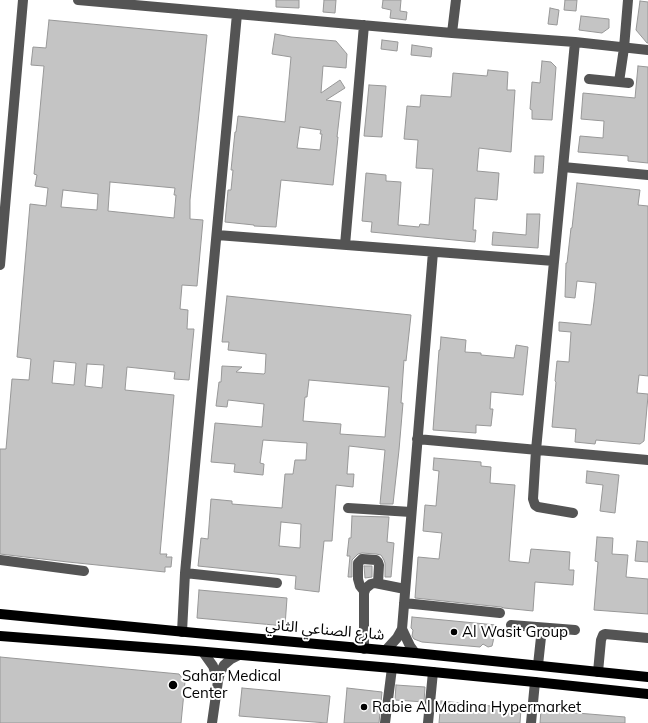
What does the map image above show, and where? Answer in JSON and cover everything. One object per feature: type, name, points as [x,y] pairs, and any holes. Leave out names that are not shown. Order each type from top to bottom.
[{"type":"main road","name":"شارع الصناعي الثاني","points":[[0,614],[386,650],[648,677]]},
{"type":"main road","points":[[1,637],[392,668],[648,694]]},
{"type":"street","points":[[0,265],[23,0]]},
{"type":"street","points":[[78,0],[123,2],[237,14],[575,42],[648,50]]},
{"type":"street","points":[[452,33],[456,0]]},
{"type":"street","points":[[619,82],[624,48],[628,0]]},
{"type":"street","points":[[182,632],[185,574],[237,14]]},
{"type":"street","points":[[345,245],[364,25]]},
{"type":"street","points":[[573,513],[541,508],[535,505],[533,499],[536,450],[575,42]]},
{"type":"street","points":[[589,79],[629,83]]},
{"type":"street","points":[[563,167],[648,175]]},
{"type":"street","points":[[217,235],[554,261]]},
{"type":"street","points":[[386,650],[397,638],[402,629],[432,252]]},
{"type":"street","points":[[417,439],[648,460]]},
{"type":"street","points":[[348,508],[411,512]]},
{"type":"street","points":[[364,649],[364,591],[360,586],[358,579],[358,563],[362,559],[376,560],[378,562],[378,583]]},
{"type":"street","points":[[0,560],[84,571]]},
{"type":"street","points":[[185,574],[277,583]]},
{"type":"street","points":[[364,591],[371,584],[378,583],[405,589]]},
{"type":"street","points":[[404,603],[500,613]]},
{"type":"street","points":[[511,625],[575,630]]},
{"type":"street","points":[[538,665],[542,628]]},
{"type":"street","points":[[402,629],[415,653]]},
{"type":"street","points":[[598,672],[601,640],[603,635],[648,638]]},
{"type":"street","points":[[203,652],[212,666],[218,681]]},
{"type":"street","points":[[212,723],[220,673],[224,665],[239,655]]},
{"type":"street","points":[[385,723],[392,668]]},
{"type":"street","points":[[428,723],[433,672]]},
{"type":"street","points":[[532,723],[535,682]]},
{"type":"building","points":[[276,0],[299,0],[299,8],[276,7]]},
{"type":"building","points":[[324,0],[336,0],[335,13],[323,12]]},
{"type":"building","points":[[383,0],[401,0],[400,11],[407,12],[406,20],[390,18],[391,10],[382,8]]},
{"type":"building","points":[[565,0],[577,0],[576,11],[564,10]]},
{"type":"building","points":[[640,1],[648,2],[648,43],[636,30]]},
{"type":"building","points":[[550,8],[559,10],[557,25],[548,24]]},
{"type":"building","points":[[581,16],[609,19],[609,28],[602,33],[579,30]]},
{"type":"building","points":[[49,20],[207,35],[190,200],[190,219],[203,220],[197,286],[182,285],[180,309],[188,310],[187,329],[194,329],[189,380],[174,379],[175,372],[127,367],[125,390],[174,395],[160,554],[167,554],[166,557],[172,557],[171,567],[165,567],[165,572],[0,554],[0,449],[6,449],[12,379],[29,380],[31,359],[17,357],[30,204],[46,206],[48,188],[35,186],[37,175],[34,174],[44,66],[31,65],[33,47],[46,48]],"holes":[[[110,182],[175,188],[174,195],[176,195],[174,218],[108,211]],[[63,190],[98,194],[97,210],[61,207]],[[54,361],[76,363],[74,385],[52,383]],[[87,364],[104,365],[102,388],[85,386]]]},
{"type":"building","points":[[275,34],[336,41],[347,54],[346,68],[323,66],[321,93],[340,80],[345,88],[326,100],[341,102],[333,185],[281,180],[276,227],[225,222],[228,190],[231,190],[233,170],[231,170],[238,116],[285,122],[291,57],[272,54]],"holes":[[[300,127],[321,130],[320,150],[297,148]]]},
{"type":"building","points":[[382,40],[398,42],[397,51],[381,49]]},
{"type":"building","points":[[412,45],[432,48],[431,57],[411,55]]},
{"type":"building","points":[[542,61],[551,62],[556,67],[552,120],[532,119],[532,110],[530,109],[532,82],[540,83]]},
{"type":"building","points":[[638,66],[648,67],[648,163],[628,161],[628,156],[578,152],[580,136],[603,138],[604,121],[581,119],[583,93],[635,98]]},
{"type":"building","points":[[488,70],[508,72],[507,90],[515,90],[511,152],[479,148],[477,171],[499,173],[497,200],[475,198],[473,230],[476,230],[475,242],[371,232],[372,222],[362,221],[366,173],[386,175],[386,181],[401,182],[398,225],[419,227],[420,224],[429,225],[433,169],[416,168],[418,140],[404,139],[407,106],[420,107],[421,95],[451,97],[453,73],[487,76]]},
{"type":"building","points":[[369,85],[386,86],[382,137],[364,136]]},
{"type":"building","points":[[535,156],[544,156],[543,173],[534,173]]},
{"type":"building","points":[[577,183],[640,190],[638,205],[648,206],[648,376],[639,375],[637,393],[648,394],[648,396],[644,441],[640,444],[596,440],[595,444],[575,442],[576,429],[552,427],[557,361],[569,362],[571,332],[559,331],[559,322],[591,325],[596,283],[577,281],[575,298],[565,297],[566,263]]},
{"type":"building","points":[[527,214],[540,214],[538,248],[492,245],[493,232],[526,235]]},
{"type":"building","points":[[227,296],[411,315],[406,361],[404,360],[401,403],[403,403],[393,504],[380,504],[385,450],[349,446],[347,474],[354,474],[353,487],[336,485],[332,541],[324,541],[319,592],[295,589],[296,576],[198,566],[201,538],[208,539],[211,499],[232,501],[232,504],[282,508],[285,474],[293,474],[295,460],[306,460],[307,443],[263,440],[260,463],[264,464],[263,475],[234,472],[235,464],[211,462],[215,423],[262,427],[264,404],[228,400],[227,407],[216,406],[219,382],[221,382],[222,366],[242,367],[236,372],[264,374],[266,354],[228,350],[229,342],[222,342]],"holes":[[[309,380],[389,387],[385,437],[340,434],[341,424],[303,421],[305,397],[307,397]],[[281,522],[301,524],[300,548],[279,546]]]},
{"type":"building","points":[[441,337],[466,340],[465,352],[481,353],[481,355],[514,358],[516,345],[528,347],[523,395],[491,392],[490,409],[493,409],[491,426],[476,425],[476,433],[433,430]]},
{"type":"building","points":[[434,458],[481,462],[481,466],[491,467],[490,483],[515,485],[509,561],[529,563],[531,549],[570,552],[569,570],[574,570],[573,585],[535,582],[533,611],[415,598],[418,557],[439,559],[442,533],[423,531],[425,505],[436,506],[439,471],[433,470]]},
{"type":"building","points":[[587,471],[619,475],[615,513],[600,511],[603,485],[586,483]]},
{"type":"building","points":[[352,516],[389,517],[387,542],[394,543],[391,577],[385,577],[385,563],[381,555],[362,553],[358,554],[352,560],[352,577],[348,577],[350,556],[347,556],[349,538],[351,538]]},
{"type":"building","points":[[597,537],[613,538],[612,554],[628,555],[626,577],[648,579],[648,614],[594,610],[598,562],[595,561]]},
{"type":"building","points":[[637,541],[648,542],[648,562],[635,561]]},
{"type":"building","points":[[364,566],[372,566],[372,577],[365,578]]},
{"type":"building","points":[[199,590],[287,598],[285,626],[197,618]]},
{"type":"building","name":"Al Wasit Group","points":[[412,617],[496,625],[492,646],[488,647],[483,644],[480,647],[422,642],[414,639],[412,636]]},
{"type":"building","points":[[0,657],[179,674],[185,682],[181,723],[0,723]]},
{"type":"building","points":[[396,685],[425,687],[424,702],[395,700]]},
{"type":"building","points":[[242,688],[330,696],[327,723],[239,716]]},
{"type":"building","name":"Rabie Al Madina Hypermarket","points":[[347,688],[382,692],[379,723],[344,723]]},
{"type":"building","points":[[441,701],[521,709],[520,723],[439,723]]},
{"type":"building","points":[[541,710],[625,717],[625,723],[540,723]]},
{"type":"place","name":"Al Wasit Group","points":[[454,632]]},
{"type":"place","name":"Sahar Medical Center","points":[[173,685]]},
{"type":"place","name":"Rabie Al Madina Hypermarket","points":[[364,707]]}]
